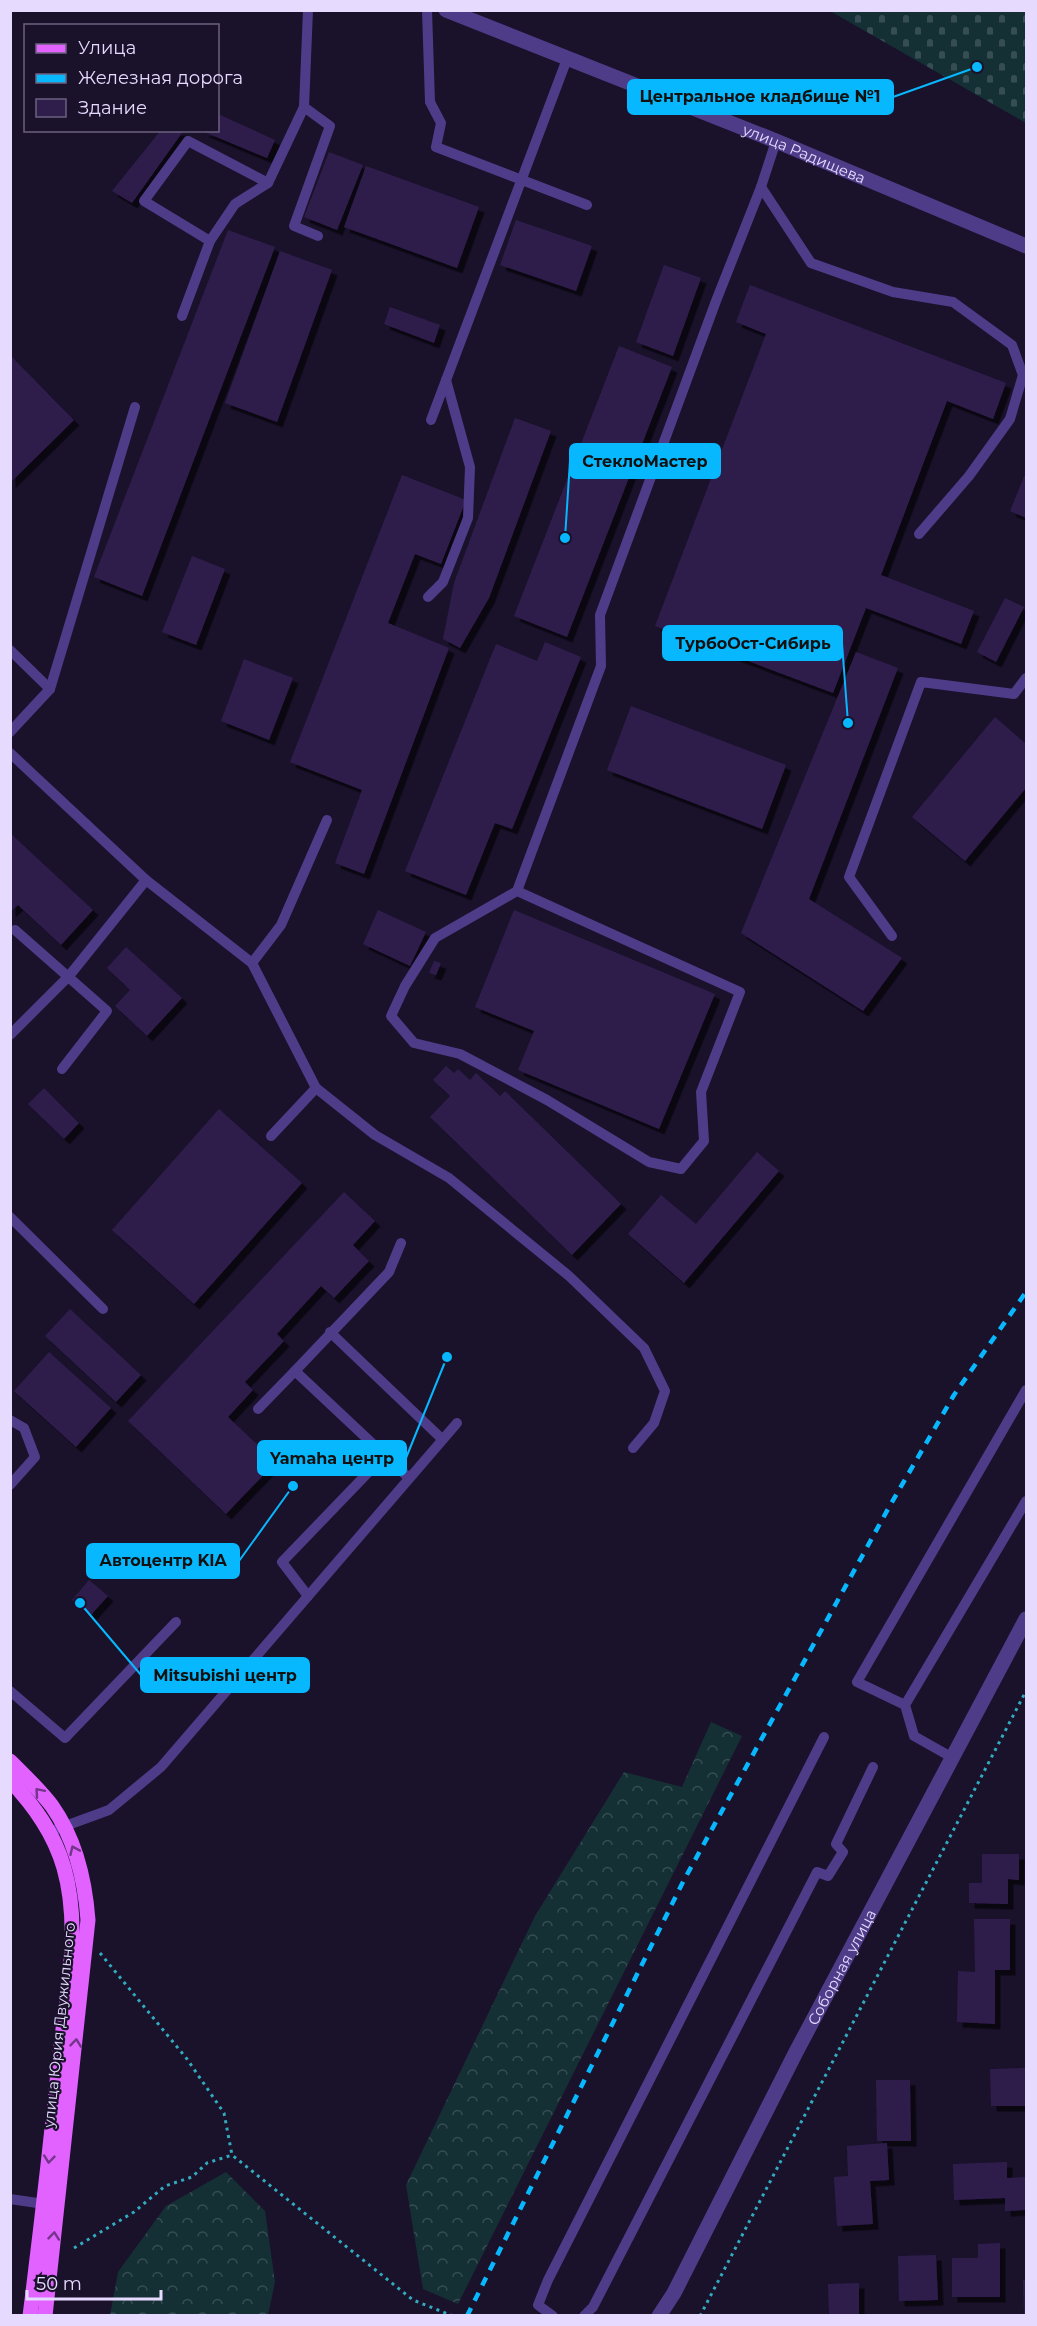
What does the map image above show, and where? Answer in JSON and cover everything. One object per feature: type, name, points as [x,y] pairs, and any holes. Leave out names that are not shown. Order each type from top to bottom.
[{"type":"main road","name":"улица Юрия Двужильного","points":[[10,1761],[52,1806],[72,1919],[68,1981],[30,2316]]},
{"type":"main road","name":"улица Юрия Двужильного","points":[[10,1780],[57,1829],[78,1858],[86,1887],[88,1938],[45,2316]]},
{"type":"street","name":"улица Радищева","points":[[446,10],[776,141],[1026,246]]},
{"type":"street","name":"Соборная улица","points":[[659,2316],[674,2293],[796,2052],[1026,1619]]},
{"type":"lane","points":[[182,316],[210,241],[235,204],[268,183],[304,106],[308,10]]},
{"type":"lane","points":[[428,10],[430,102],[441,123],[436,147],[587,205]]},
{"type":"lane","points":[[431,420],[567,59]]},
{"type":"lane","points":[[304,106],[330,126],[294,226],[318,236]]},
{"type":"lane","points":[[210,241],[144,201],[188,141],[268,183]]},
{"type":"lane","points":[[517,891],[740,992],[701,1092],[704,1141],[681,1169],[649,1162],[547,1100],[460,1054],[414,1043],[391,1016],[405,986],[435,938],[517,891],[600,666],[600,615],[716,301],[761,187],[776,141]]},
{"type":"lane","points":[[761,187],[811,263],[893,292],[953,302],[1012,345],[1023,375],[1010,419],[969,476],[919,534]]},
{"type":"lane","points":[[428,597],[443,582],[468,518],[470,466],[446,380]]},
{"type":"lane","points":[[10,732],[50,689],[135,407]]},
{"type":"lane","points":[[10,650],[50,689]]},
{"type":"lane","points":[[892,936],[849,877],[921,682],[1014,694],[1026,678]]},
{"type":"lane","points":[[10,753],[146,880],[252,963],[316,1088],[375,1135],[448,1178],[569,1276],[644,1348],[665,1391],[654,1424],[633,1448]]},
{"type":"lane","points":[[252,963],[281,925],[327,820]]},
{"type":"lane","points":[[10,1035],[69,976],[146,880]]},
{"type":"lane","points":[[15,930],[107,1011],[62,1069]]},
{"type":"lane","points":[[271,1136],[316,1088]]},
{"type":"lane","points":[[10,1217],[103,1309]]},
{"type":"lane","points":[[258,1409],[389,1272],[401,1242]]},
{"type":"lane","points":[[330,1332],[442,1439]]},
{"type":"lane","points":[[295,1371],[409,1478]]},
{"type":"lane","points":[[905,1705],[857,1682],[1026,1390]]},
{"type":"lane","points":[[10,1420],[24,1428],[35,1457],[10,1485]]},
{"type":"lane","points":[[57,1829],[109,1810],[161,1767],[457,1423]]},
{"type":"lane","points":[[308,1596],[282,1562],[385,1455]]},
{"type":"lane","points":[[953,1758],[914,1736],[905,1705],[1026,1501]]},
{"type":"lane","points":[[10,1691],[65,1738],[176,1622]]},
{"type":"lane","points":[[553,2316],[538,2305],[548,2280],[825,1737]]},
{"type":"lane","points":[[584,2316],[593,2307],[817,1872],[828,1876],[843,1852],[836,1844],[873,1767]]},
{"type":"lane","points":[[10,2199],[44,2204]]},
{"type":"path","points":[[700,2316],[1026,1691]]},
{"type":"path","points":[[88,1938],[187,2059],[224,2113],[232,2155],[413,2300],[453,2316]]},
{"type":"path","points":[[74,2248],[134,2212],[165,2186],[192,2177],[207,2163],[232,2155]]},
{"type":"green space","points":[[830,11],[1026,11],[1026,123]]},
{"type":"green space","points":[[711,1722],[742,1736],[458,2304],[423,2289],[406,2185],[535,1916],[624,1772],[682,1787]]},
{"type":"green space","points":[[226,2172],[265,2211],[275,2282],[268,2315],[110,2315],[118,2272],[166,2206]]},
{"type":"building","points":[[219,114],[275,140],[267,158],[204,132],[219,132]]},
{"type":"building","points":[[159,132],[183,132],[132,203],[112,191]]},
{"type":"building","points":[[329,152],[363,165],[337,230],[304,217]]},
{"type":"building","points":[[366,166],[479,207],[457,268],[344,227]]},
{"type":"building","points":[[516,220],[592,246],[576,291],[500,265]]},
{"type":"building","points":[[228,230],[275,247],[142,596],[94,577]]},
{"type":"building","points":[[280,251],[332,270],[277,422],[225,403]]},
{"type":"building","points":[[664,265],[701,278],[673,356],[636,342]]},
{"type":"building","points":[[750,285],[1006,383],[993,419],[947,401],[881,575],[974,611],[961,644],[866,608],[833,693],[655,626],[766,334],[736,322]]},
{"type":"building","points":[[390,307],[440,325],[434,343],[384,324]]},
{"type":"building","points":[[619,346],[672,367],[567,637],[514,616]]},
{"type":"building","points":[[10,355],[74,420],[10,483]]},
{"type":"building","points":[[515,418],[551,431],[489,598],[460,648],[443,639],[454,583]]},
{"type":"building","points":[[1026,472],[1026,518],[1010,511]]},
{"type":"building","points":[[402,475],[466,500],[441,564],[415,554],[388,623],[449,648],[364,874],[335,863],[362,790],[290,762]]},
{"type":"building","points":[[192,556],[225,569],[196,645],[162,632]]},
{"type":"building","points":[[1005,598],[1024,607],[996,662],[977,652]]},
{"type":"building","points":[[545,642],[581,657],[512,829],[495,823],[466,895],[405,871],[496,644],[537,661]]},
{"type":"building","points":[[856,652],[898,668],[809,899],[902,958],[863,1011],[741,933]]},
{"type":"building","points":[[244,659],[293,678],[269,740],[221,721]]},
{"type":"building","points":[[631,706],[786,765],[762,829],[607,770]]},
{"type":"building","points":[[995,717],[1026,744],[1026,788],[965,861],[912,817]]},
{"type":"building","points":[[10,833],[93,910],[61,945],[18,905],[10,912]]},
{"type":"building","points":[[378,910],[426,932],[410,966],[363,944]]},
{"type":"building","points":[[514,910],[715,994],[659,1129],[518,1070],[534,1031],[475,1007]]},
{"type":"building","points":[[126,947],[182,998],[147,1036],[115,1006],[130,990],[107,968]]},
{"type":"building","points":[[434,961],[441,963],[436,975],[429,973]]},
{"type":"building","points":[[446,1066],[454,1073],[458,1069],[470,1080],[476,1073],[500,1096],[505,1091],[621,1204],[572,1255],[430,1117],[450,1096],[433,1080]]},
{"type":"building","points":[[44,1088],[79,1123],[64,1139],[28,1104]]},
{"type":"building","points":[[219,1109],[302,1183],[194,1304],[112,1230]]},
{"type":"building","points":[[757,1152],[779,1171],[684,1283],[628,1234],[661,1195],[696,1224]]},
{"type":"building","points":[[344,1192],[375,1221],[353,1245],[369,1261],[334,1298],[321,1286],[277,1334],[284,1341],[245,1382],[253,1390],[228,1417],[276,1462],[226,1514],[128,1421]]},
{"type":"building","points":[[70,1309],[141,1375],[116,1402],[45,1336]]},
{"type":"building","points":[[49,1352],[111,1408],[76,1447],[14,1391]]},
{"type":"building","points":[[89,1580],[108,1596],[90,1616],[72,1600]]},
{"type":"building","points":[[982,1854],[1019,1854],[1019,1880],[1008,1879],[1008,1904],[969,1903],[969,1883],[982,1883]]},
{"type":"building","points":[[974,1919],[1010,1919],[1010,1970],[995,1970],[995,2024],[957,2022],[958,1971],[975,1972]]},
{"type":"building","points":[[1025,2068],[1026,2106],[991,2106],[990,2069]]},
{"type":"building","points":[[876,2080],[910,2080],[911,2141],[877,2141]]},
{"type":"building","points":[[887,2143],[889,2180],[870,2181],[873,2224],[837,2226],[834,2177],[848,2176],[847,2146]]},
{"type":"building","points":[[1007,2162],[1007,2178],[1026,2177],[1026,2210],[1005,2211],[1005,2198],[954,2200],[953,2164]]},
{"type":"building","points":[[1000,2243],[1000,2297],[952,2297],[952,2258],[978,2258],[978,2244]]},
{"type":"building","points":[[936,2255],[938,2300],[899,2301],[898,2256]]},
{"type":"building","points":[[1026,2279],[1026,2316],[1024,2316],[1023,2280]]},
{"type":"building","points":[[859,2283],[859,2316],[829,2316],[828,2284]]},
{"type":"railway","points":[[467,2316],[684,1880],[888,1509],[954,1395],[1026,1292]]},
{"type":"place","name":"Центральное кладбище №1","points":[[977,67]]},
{"type":"place","name":"СтеклоМастер","points":[[565,538]]},
{"type":"place","name":"ТурбоОст-Сибирь","points":[[848,723]]},
{"type":"place","name":"Yamaha центр","points":[[447,1357]]},
{"type":"place","name":"Автоцентр KIA","points":[[293,1486]]},
{"type":"place","name":"Mitsubishi центр","points":[[80,1603]]}]
